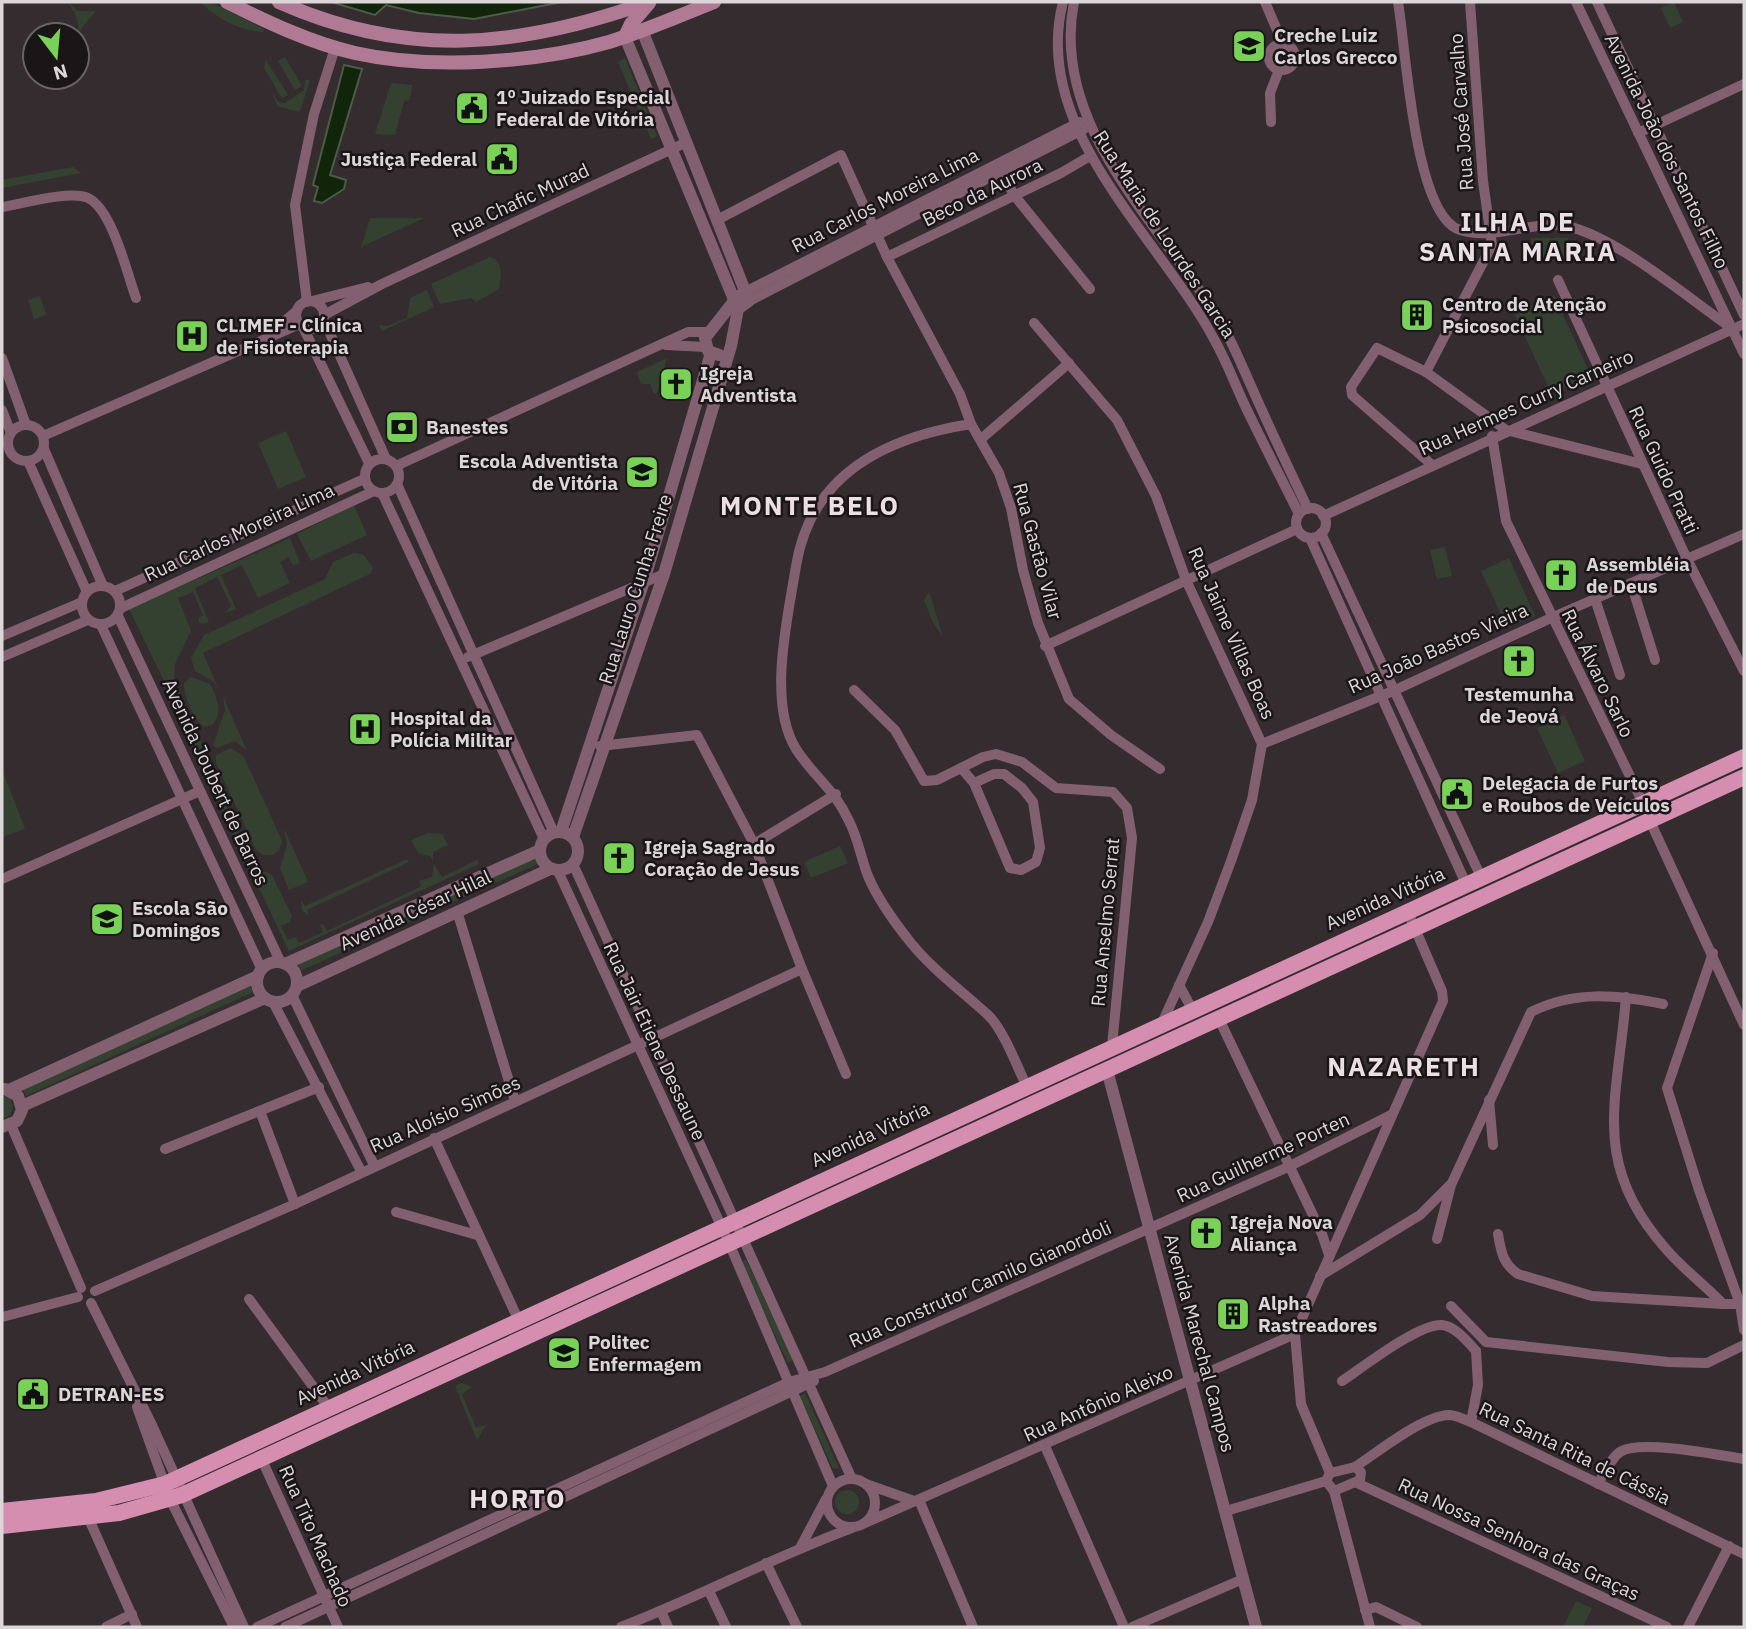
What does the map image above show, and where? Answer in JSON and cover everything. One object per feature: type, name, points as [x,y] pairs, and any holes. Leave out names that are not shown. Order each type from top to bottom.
[{"type":"main road","points":[[227,2],[335,48],[402,60],[488,61],[579,49],[625,37],[714,2]]},
{"type":"main road","points":[[279,2],[342,26],[367,32],[453,43],[541,32],[611,8],[650,2]]},
{"type":"main road","points":[[625,37],[631,24],[650,2]]},
{"type":"main road","points":[[335,48],[367,32]]},
{"type":"main road","name":"Avenida Vitória","points":[[2,1511],[96,1501],[170,1481],[1130,1037],[1744,757]]},
{"type":"main road","name":"Avenida Vitória","points":[[2,1527],[149,1507],[262,1460],[1744,777]]},
{"type":"main road","points":[[1107,1070],[1109,1053],[1130,1037]]},
{"type":"street","name":"Rua Maria de Lourdes Garcia","points":[[1063,2],[1057,25],[1060,80],[1076,128],[1090,156],[1160,255],[1215,340],[1304,511]]},
{"type":"street","name":"Rua Maria de Lourdes Garcia","points":[[1074,2],[1069,25],[1070,57],[1073,76],[1088,123],[1218,318],[1304,511]]},
{"type":"street","points":[[1265,2],[1283,44],[1292,49],[1295,56],[1294,64],[1279,70],[1270,63],[1269,54],[1274,47],[1283,44]]},
{"type":"street","points":[[1398,2],[1427,190],[1436,209],[1449,226],[1463,232],[1490,232],[1564,225],[1601,237],[1732,329]]},
{"type":"street","name":"Rua José Carvalho","points":[[1426,372],[1492,245],[1470,2]]},
{"type":"street","name":"Avenida João dos Santos Filho","points":[[1576,2],[1744,354]]},
{"type":"street","name":"Avenida João dos Santos Filho","points":[[1597,2],[1744,316]]},
{"type":"street","points":[[642,30],[747,296]]},
{"type":"street","points":[[625,37],[735,304],[730,346],[719,355],[708,350],[662,345]]},
{"type":"street","points":[[310,302],[295,205],[314,114],[335,48]]},
{"type":"street","points":[[1271,122],[1270,93],[1279,70]]},
{"type":"street","points":[[1639,133],[1744,84]]},
{"type":"street","name":"Rua Carlos Moreira Lima","points":[[876,233],[1088,123]]},
{"type":"street","name":"Rua Carlos Moreira Lima","points":[[711,330],[735,304],[747,296],[1002,172],[1076,128]]},
{"type":"street","name":"Rua Chafic Murad","points":[[324,317],[382,284],[687,142]]},
{"type":"street","points":[[718,220],[841,155],[876,233]]},
{"type":"street","name":"Beco da Aurora","points":[[887,257],[1090,156]]},
{"type":"street","points":[[1002,172],[1014,195],[1090,289]]},
{"type":"street","points":[[2,207],[64,196],[86,196],[103,209],[136,298]]},
{"type":"street","name":"Rua Gastão Vilar","points":[[876,233],[960,394],[971,424],[999,473],[1011,508],[1023,569],[1045,646],[1072,704],[1160,769]]},
{"type":"street","points":[[1160,255],[1170,248]]},
{"type":"street","name":"Rua Guido Pratti","points":[[1558,281],[1686,559],[1744,671]]},
{"type":"street","name":"Rua Chafic Murad","points":[[310,302],[382,284]]},
{"type":"street","points":[[261,340],[310,302]]},
{"type":"street","points":[[310,302],[321,306],[386,459],[396,466],[399,477],[397,484],[554,838],[543,862],[554,870]]},
{"type":"street","points":[[297,311],[301,326],[369,463],[364,479],[378,492],[461,661],[554,838],[578,849],[573,864]]},
{"type":"street","points":[[43,436],[261,340],[301,326],[315,328],[324,317]]},
{"type":"street","name":"Rua Jaime Villas Boas","points":[[1034,323],[1101,398],[1123,431],[1156,496],[1186,580],[1262,744],[1252,800],[1235,849],[1208,922],[1162,1023]]},
{"type":"street","name":"Rua Hermes Curry Carneiro","points":[[1323,516],[1492,436],[1744,324]]},
{"type":"street","name":"Rua Lauro Cunha Freire","points":[[554,838],[589,746],[644,581],[708,350],[711,330]]},
{"type":"street","points":[[396,466],[688,332],[725,330],[730,346]]},
{"type":"street","name":"Rua Lauro Cunha Freire","points":[[554,838],[603,746],[664,574],[730,346]]},
{"type":"street","points":[[1431,464],[1351,391],[1377,348],[1426,372],[1506,430],[1642,464]]},
{"type":"street","points":[[2,358],[26,425]]},
{"type":"street","points":[[981,439],[1069,363]]},
{"type":"street","points":[[2,410],[11,433]]},
{"type":"street","points":[[971,424],[938,429],[874,452],[856,464],[826,493],[810,519],[798,554],[786,630],[783,706],[786,724],[796,749],[836,794],[857,840],[869,876],[885,907],[934,969],[990,1017],[1027,1085]]},
{"type":"street","points":[[44,449],[38,457],[28,461],[16,458],[5,449],[11,433],[26,425],[39,430],[43,436],[44,449],[103,586]]},
{"type":"street","name":"Rua Álvaro Sarlo","points":[[1492,436],[1506,522],[1643,803]]},
{"type":"street","points":[[369,463],[386,459]]},
{"type":"street","points":[[28,461],[87,592]]},
{"type":"street","name":"Rua Carlos Moreira Lima","points":[[115,591],[364,479]]},
{"type":"street","points":[[378,492],[397,484]]},
{"type":"street","name":"Rua Carlos Moreira Lima","points":[[119,612],[378,492]]},
{"type":"street","points":[[1310,538],[1324,530],[1320,511],[1304,511],[1296,519],[1297,529],[1310,538],[1380,695],[1473,880]]},
{"type":"street","points":[[1045,646],[1297,529]]},
{"type":"street","points":[[1321,533],[1393,691],[1473,880]]},
{"type":"street","name":"Rua João Bastos Vieira","points":[[1262,744],[1393,691],[1595,598],[1744,534]]},
{"type":"street","points":[[461,661],[664,574]]},
{"type":"street","points":[[1631,583],[1655,660]]},
{"type":"street","points":[[2,636],[82,602],[87,592],[103,586],[115,591],[119,612],[101,625],[88,620],[2,655]]},
{"type":"street","points":[[1595,598],[1620,676]]},
{"type":"street","points":[[82,602],[88,620]]},
{"type":"street","name":"Avenida Joubert de Barros","points":[[119,612],[200,791],[283,964]]},
{"type":"street","name":"Avenida Joubert de Barros","points":[[101,625],[260,973]]},
{"type":"street","name":"Rua Anselmo Serrat","points":[[855,690],[895,730],[924,781],[937,780],[983,757],[1007,755],[1056,788],[1113,792],[1127,808],[1132,838],[1130,879],[1118,967],[1112,1046]]},
{"type":"street","points":[[589,746],[697,735],[754,844],[846,1074]]},
{"type":"street","points":[[961,768],[974,783],[1010,868],[1021,870],[1036,862],[1040,856],[1039,839],[1028,794],[1004,774],[994,774],[974,783]]},
{"type":"street","points":[[2,879],[200,791]]},
{"type":"street","points":[[754,844],[836,794]]},
{"type":"street","points":[[1650,821],[1744,1025]]},
{"type":"street","name":"Avenida César Hilal","points":[[283,964],[554,838]]},
{"type":"street","name":"Avenida César Hilal","points":[[294,991],[457,911],[573,864]]},
{"type":"street","name":"Rua Jair Etiene Dessaune","points":[[573,864],[728,1222]]},
{"type":"street","name":"Rua Jair Etiene Dessaune","points":[[554,870],[637,1047],[728,1222]]},
{"type":"street","points":[[1370,1627],[1334,1491],[1301,1404],[1294,1334],[1444,996],[1407,910]]},
{"type":"street","points":[[457,911],[472,970],[515,1101]]},
{"type":"street","points":[[1713,953],[1667,1088],[1699,1190],[1740,1304],[1744,1330]]},
{"type":"street","points":[[5,1089],[260,973],[271,964],[283,964],[295,973],[294,991],[374,1165]]},
{"type":"street","name":"Rua Aloísio Simões","points":[[95,1290],[295,1204],[374,1165],[637,1047],[801,966]]},
{"type":"street","points":[[260,973],[258,988],[269,1000],[319,1087],[361,1171]]},
{"type":"street","points":[[1179,985],[1192,1009]]},
{"type":"street","points":[[22,1106],[269,1000],[282,1002],[294,991]]},
{"type":"street","points":[[1437,1239],[1440,1219],[1451,1185],[1531,1012],[1560,999],[1607,994],[1663,1004]]},
{"type":"street","points":[[1626,997],[1613,1150],[1619,1172],[1630,1201],[1666,1249],[1723,1304]]},
{"type":"street","points":[[1219,1019],[1322,1234],[1329,1255]]},
{"type":"street","name":"Avenida Marechal Campos","points":[[1107,1070],[1256,1627]]},
{"type":"street","points":[[165,1149],[319,1087]]},
{"type":"street","points":[[5,1089],[18,1096],[22,1106],[20,1116],[6,1126],[80,1292],[82,1302],[91,1303]]},
{"type":"street","points":[[1489,1099],[1493,1145]]},
{"type":"street","points":[[260,1111],[295,1204]]},
{"type":"street","name":"Rua Guilherme Porten","points":[[1149,1229],[1288,1167],[1391,1115]]},
{"type":"street","points":[[434,1138],[518,1319]]},
{"type":"street","points":[[1320,1276],[1420,1215],[1451,1185]]},
{"type":"street","points":[[396,1212],[477,1235]]},
{"type":"street","points":[[728,1222],[808,1380],[852,1479]]},
{"type":"street","points":[[728,1222],[789,1382],[833,1486]]},
{"type":"street","name":"Rua Construtor Camilo Gianordoli","points":[[285,1627],[794,1393],[808,1380],[825,1372],[1149,1229]]},
{"type":"street","points":[[1322,1234],[1341,1231]]},
{"type":"street","points":[[1497,1234],[1508,1268],[1518,1274],[1605,1298],[1740,1304]]},
{"type":"street","points":[[2,1317],[80,1292],[90,1286],[95,1290],[96,1296],[91,1303]]},
{"type":"street","points":[[249,1299],[328,1407]]},
{"type":"street","points":[[91,1303],[122,1367],[234,1627]]},
{"type":"street","points":[[1451,1306],[1486,1342],[1668,1362],[1707,1363],[1744,1343]]},
{"type":"street","points":[[1342,1381],[1413,1335],[1442,1325],[1452,1329],[1476,1351],[1478,1385],[1471,1422]]},
{"type":"street","name":"Rua Antônio Aleixo","points":[[865,1523],[1191,1382],[1294,1334]]},
{"type":"street","points":[[1476,1351],[1486,1342]]},
{"type":"street","name":"Rua Construtor Camilo Gianordoli","points":[[257,1627],[323,1594],[789,1382],[808,1380]]},
{"type":"street","name":"Rua Santa Rita de Cássia","points":[[1328,1477],[1355,1467],[1428,1422],[1450,1415],[1471,1422],[1744,1554]]},
{"type":"street","points":[[1045,1446],[1124,1627]]},
{"type":"street","points":[[1598,1484],[1618,1453],[1629,1448],[1691,1450],[1744,1459]]},
{"type":"street","name":"Rua Tito Machado","points":[[262,1460],[338,1627]]},
{"type":"street","points":[[1334,1491],[1346,1484],[1357,1483],[1362,1477],[1355,1467]]},
{"type":"street","points":[[1226,1511],[1328,1477]]},
{"type":"street","points":[[800,1546],[833,1486],[852,1479],[917,1501],[973,1627]]},
{"type":"street","name":"Rua Nossa Senhora das Graças","points":[[1357,1483],[1667,1627]]},
{"type":"street","points":[[621,1627],[709,1591],[800,1546],[865,1523],[875,1508],[875,1499],[865,1484]]},
{"type":"street","points":[[176,1497],[244,1627]]},
{"type":"street","points":[[827,1499],[830,1516],[835,1522],[852,1528]]},
{"type":"street","points":[[88,1517],[137,1627]]},
{"type":"street","points":[[1688,1627],[1728,1546]]},
{"type":"street","points":[[766,1563],[797,1627]]},
{"type":"street","points":[[1132,1627],[1243,1579]]},
{"type":"street","points":[[709,1591],[726,1627]]},
{"type":"street","points":[[1365,1610],[1376,1608],[1417,1627]]},
{"type":"street","points":[[661,1611],[668,1627]]},
{"type":"street","points":[[106,1627],[132,1614]]},
{"type":"shaded area","points":[[68,2],[78,11],[96,11],[88,21],[78,21]]},
{"type":"shaded area","points":[[200,2],[210,2],[264,29],[263,32],[229,23]]},
{"type":"shaded area","points":[[331,2],[562,2],[474,19],[419,13],[386,5],[375,15]]},
{"type":"shaded area","points":[[1674,2],[1683,22],[1670,28],[1661,8]]},
{"type":"shaded area","points":[[285,57],[302,86],[295,90],[278,61]]},
{"type":"shaded area","points":[[625,58],[657,136],[651,139],[618,62]]},
{"type":"shaded area","points":[[266,60],[288,95],[282,98],[264,68]]},
{"type":"shaded area","points":[[344,65],[362,69],[330,175],[346,180],[344,189],[322,203],[314,201],[318,187],[313,185]]},
{"type":"shaded area","points":[[305,80],[310,80],[300,112],[277,106],[272,91],[278,102],[285,103],[304,90]]},
{"type":"shaded area","points":[[391,83],[412,85],[410,100],[404,101],[395,135],[375,134]]},
{"type":"shaded area","points":[[73,167],[81,173],[2,188],[2,180]]},
{"type":"shaded area","points":[[370,218],[424,218],[361,247]]},
{"type":"shaded area","points":[[1531,238],[1568,238],[1567,258],[1531,258]]},
{"type":"shaded area","points":[[490,257],[500,265],[499,289],[476,302],[471,298],[440,304],[431,284]]},
{"type":"shaded area","points":[[427,290],[434,307],[382,331],[379,325],[387,326],[407,318],[410,298]]},
{"type":"shaded area","points":[[1554,295],[1591,376],[1551,393],[1514,313]]},
{"type":"shaded area","points":[[40,296],[46,315],[34,319],[28,300]]},
{"type":"shaded area","points":[[667,358],[657,393],[654,394],[650,384],[641,384],[637,372]]},
{"type":"shaded area","points":[[286,431],[306,477],[278,489],[258,443]]},
{"type":"shaded area","points":[[354,505],[367,535],[311,561],[297,534]]},
{"type":"shaded area","points":[[290,538],[300,563],[293,565],[288,557],[280,562],[290,583],[258,598],[242,565],[221,575],[236,609],[225,613],[231,606],[217,577],[195,588],[209,622],[203,624],[199,623],[199,618],[203,615],[193,592],[178,598],[191,631],[175,664],[174,679],[203,747],[201,757],[129,609]]},
{"type":"shaded area","points":[[1445,547],[1452,576],[1437,579],[1430,550]]},
{"type":"shaded area","points":[[354,553],[364,555],[373,568],[370,574],[203,653],[219,690],[214,682],[195,671],[191,658],[204,635],[325,579],[333,562]]},
{"type":"shaded area","points":[[1509,558],[1535,616],[1507,628],[1481,571]]},
{"type":"shaded area","points":[[929,592],[942,635],[933,623],[924,600]]},
{"type":"shaded area","points":[[191,677],[210,684],[215,695],[218,715],[212,725],[204,727],[190,707],[184,683]]},
{"type":"shaded area","points":[[223,696],[247,751],[235,741],[217,748],[213,746],[225,710]]},
{"type":"shaded area","points":[[1564,715],[1585,761],[1558,773],[1537,728]]},
{"type":"shaded area","points":[[231,748],[244,757],[282,841],[279,850],[273,855],[263,855],[256,850],[216,763],[216,755]]},
{"type":"shaded area","points":[[208,767],[253,862],[258,869],[272,875],[292,916],[290,922],[281,926],[288,940],[295,937],[299,943],[323,932],[320,925],[323,924],[327,931],[422,886],[419,881],[432,877],[434,864],[442,877],[477,860],[479,864],[289,951],[202,769]]},
{"type":"shaded area","points":[[2,769],[25,829],[2,837]]},
{"type":"shaded area","points":[[284,828],[308,882],[289,890],[280,868],[287,845]]},
{"type":"shaded area","points":[[428,833],[442,834],[448,845],[433,852],[433,861],[430,856],[419,854],[411,840]]},
{"type":"shaded area","points":[[840,846],[848,863],[811,878],[804,862]]},
{"type":"shaded area","points":[[404,852],[409,862],[307,910],[309,916],[302,910],[301,900],[305,906],[407,859]]},
{"type":"shaded area","points":[[534,856],[538,864],[300,971],[296,962]]},
{"type":"shaded area","points":[[249,984],[253,992],[26,1096],[22,1088]]},
{"type":"shaded area","points":[[2,1095],[10,1098],[13,1106],[11,1114],[3,1119]]},
{"type":"shaded area","points":[[746,1259],[793,1360],[788,1363],[741,1263]]},
{"type":"shaded area","points":[[462,1383],[472,1387],[462,1394],[476,1428],[487,1424],[477,1440],[455,1386]]},
{"type":"shaded area","points":[[805,1393],[839,1468],[833,1469],[800,1396]]},
{"type":"shaded area","points":[[847,1490],[855,1494],[859,1502],[855,1510],[847,1514],[839,1510],[835,1502],[839,1494]]},
{"type":"shaded area","points":[[1576,1601],[1592,1608],[1583,1627],[1563,1627]]},
{"type":"place","name":"Creche Luiz Carlos Grecco","points":[[1249,46]]},
{"type":"place","name":"1º Juizado Especial Federal de Vitória","points":[[472,108]]},
{"type":"place","name":"Justiça Federal","points":[[502,159]]},
{"type":"place","name":"Centro de Atenção Psicosocial","points":[[1417,315]]},
{"type":"place","name":"CLIMEF - Clínica de Fisioterapia","points":[[192,336]]},
{"type":"place","name":"Igreja Adventista","points":[[676,384]]},
{"type":"place","name":"Banestes","points":[[402,427]]},
{"type":"place","name":"Escola Adventista de Vitória","points":[[642,472]]},
{"type":"place","name":"Assembléia de Deus","points":[[1561,575]]},
{"type":"place","name":"Testemunha de Jeová","points":[[1519,661]]},
{"type":"place","name":"Hospital da Polícia Militar","points":[[365,729]]},
{"type":"place","name":"Delegacia de Furtos e Roubos de Veículos","points":[[1457,794]]},
{"type":"place","name":"Igreja Sagrado Coração de Jesus","points":[[619,858]]},
{"type":"place","name":"Escola São Domingos","points":[[107,919]]},
{"type":"place","name":"Igreja Nova Aliança","points":[[1206,1233]]},
{"type":"place","name":"Alpha Rastreadores","points":[[1233,1314]]},
{"type":"place","name":"Politec Enfermagem","points":[[564,1353]]},
{"type":"place","name":"DETRAN-ES","points":[[33,1394]]},
{"type":"district","name":"ILHA DE SANTA MARIA","points":[[1518,236]]},
{"type":"district","name":"MONTE BELO","points":[[810,505]]},
{"type":"district","name":"NAZARETH","points":[[1404,1066]]},
{"type":"district","name":"HORTO","points":[[518,1498]]}]
